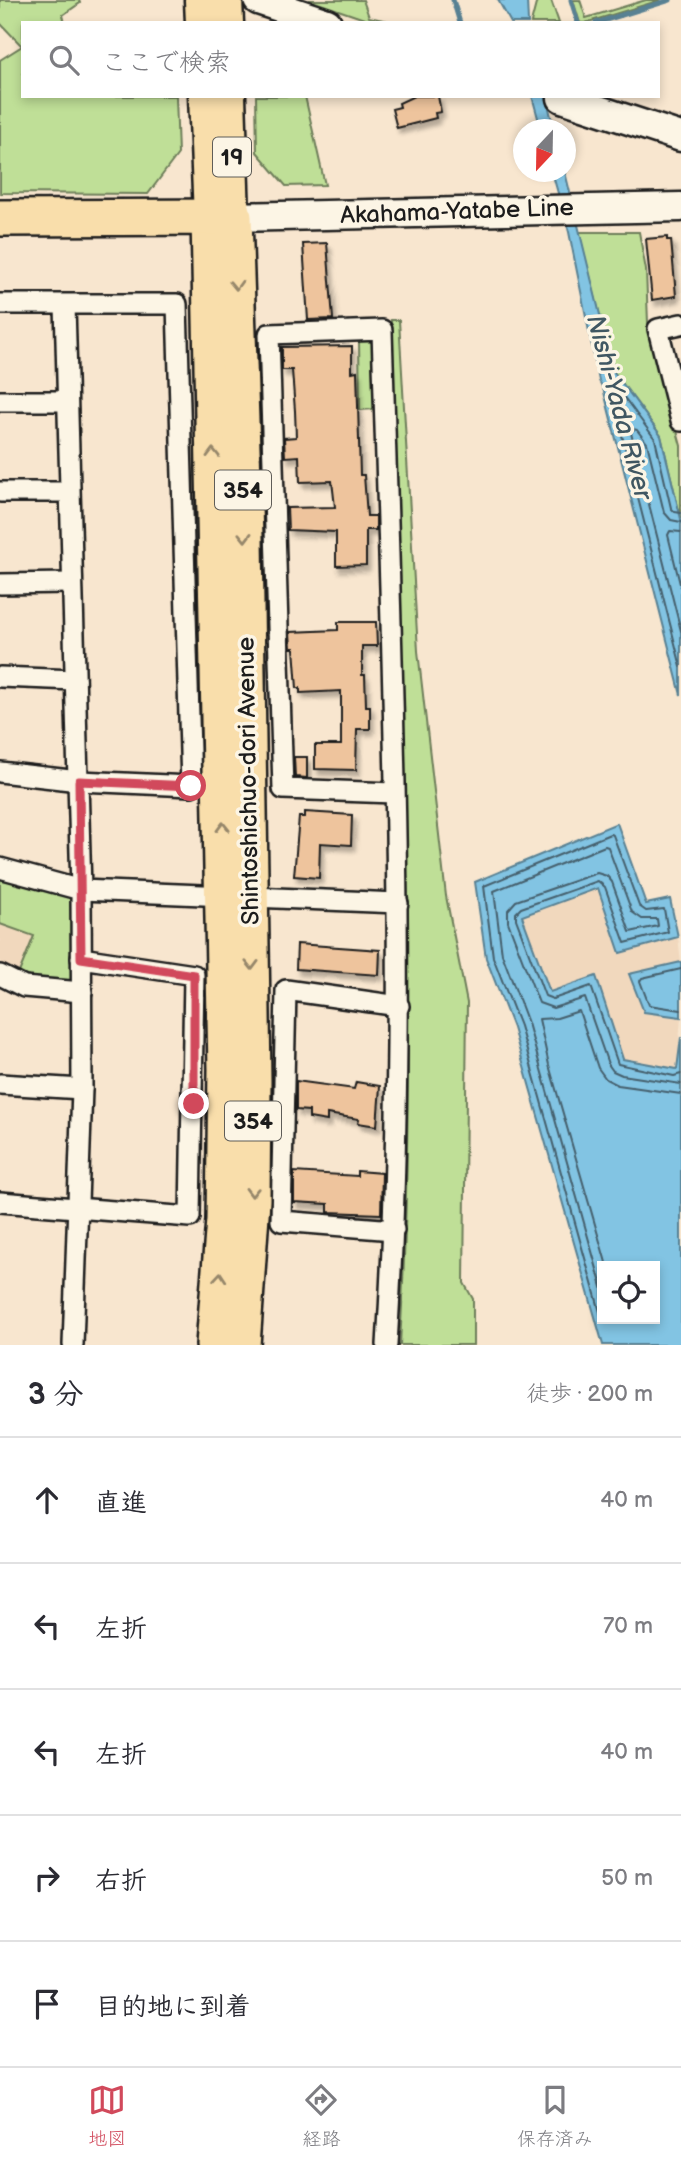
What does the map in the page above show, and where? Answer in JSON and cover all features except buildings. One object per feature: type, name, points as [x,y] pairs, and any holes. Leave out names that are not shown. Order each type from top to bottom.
[{"type":"highway","points":[[0,218],[221,217]]},
{"type":"highway","name":"Shintoshichuo-dori Avenue","points":[[214,1345],[224,1220],[237,896],[245,537],[221,217]]},
{"type":"highway","name":"Shintoshichuo-dori Avenue","points":[[237,896],[253,1081],[252,1200],[242,1345]]},
{"type":"main road","points":[[200,0],[201,21]]},
{"type":"main road","points":[[227,0],[228,21]]},
{"type":"main road","points":[[258,0],[321,21]]},
{"type":"main road","name":"19","points":[[204,98],[221,217]]},
{"type":"main road","name":"19","points":[[221,217],[230,98]]},
{"type":"main road","points":[[562,98],[681,137]]},
{"type":"main road","name":"Akahama-Yatabe Line","points":[[221,217],[681,207]]},
{"type":"street","points":[[0,304],[177,304],[191,786],[79,781],[0,772]]},
{"type":"street","points":[[65,305],[71,583],[79,781],[82,992],[79,1207],[73,1345]]},
{"type":"street","points":[[681,324],[658,329],[681,421]]},
{"type":"street","points":[[387,1345],[394,1230],[399,1006],[398,903],[382,330],[269,334],[283,789],[394,793]]},
{"type":"street","points":[[0,401],[67,401]]},
{"type":"street","points":[[0,492],[69,492]]},
{"type":"street","points":[[0,584],[71,583]]},
{"type":"street","points":[[0,677],[75,680]]},
{"type":"street","points":[[0,868],[81,890],[398,903]]},
{"type":"street","points":[[0,1202],[190,1217],[194,1104],[194,975],[81,958]]},
{"type":"street","points":[[0,975],[24,987],[82,992]]},
{"type":"street","points":[[394,1230],[281,1222],[286,990],[399,1006]]},
{"type":"street","points":[[0,1084],[82,1089]]},
{"type":"shaded area","points":[[598,888],[620,953],[678,937],[681,962],[629,974],[644,1012],[681,1017],[677,1069],[623,1059],[596,976],[550,992],[522,915]]},
{"type":"shaded area","points":[[0,924],[34,936],[18,975],[0,966]]},
{"type":"green space","points":[[0,0],[79,0],[80,3],[63,15],[64,21],[21,21],[21,45],[0,23]]},
{"type":"green space","points":[[309,0],[363,0],[369,17],[388,21],[370,21]]},
{"type":"green space","points":[[537,0],[551,0],[558,21],[532,21]]},
{"type":"green space","points":[[573,0],[580,0],[586,18],[646,0],[661,0],[592,21],[579,21]]},
{"type":"green space","points":[[21,47],[21,98],[176,98],[178,154],[148,194],[0,193],[0,60]]},
{"type":"green space","points":[[256,98],[305,98],[325,185],[286,186],[257,152]]},
{"type":"green space","points":[[579,232],[639,232],[646,270],[648,323],[681,446],[681,519],[661,436],[614,372]]},
{"type":"green space","points":[[391,320],[399,320],[418,651],[446,896],[467,1003],[464,1283],[473,1299],[473,1345],[400,1345],[408,1089],[408,961]]},
{"type":"green space","points":[[367,339],[374,344],[375,409],[360,410],[359,340]]},
{"type":"green space","points":[[0,875],[68,894],[72,901],[74,978],[68,983],[18,975],[34,936],[0,924]]},
{"type":"water","points":[[498,0],[527,0],[528,21],[510,21]]},
{"type":"water","points":[[533,98],[546,98],[552,119],[538,119]]},
{"type":"water","name":"Nishi-Yada River","points":[[555,182],[567,182],[614,372],[661,436],[681,519],[681,695],[603,388],[599,381],[569,232]]},
{"type":"water","points":[[617,823],[646,904],[670,899],[678,937],[620,953],[598,888],[522,916],[550,992],[596,976],[623,1059],[677,1069],[681,1037],[681,1345],[603,1345],[597,1324],[660,1324],[660,1261],[597,1261],[597,1324],[513,1028],[486,958],[475,882]]},
{"type":"water","points":[[681,962],[681,1017],[644,1012],[629,974]]},
{"type":"waterway","points":[[453,0],[459,21]]},
{"type":"waterway","points":[[571,0],[577,21]]},
{"type":"waterway","points":[[602,21],[670,0]]},
{"type":"route","points":[[191,786],[79,781],[81,958],[194,975],[194,1104]]}]
